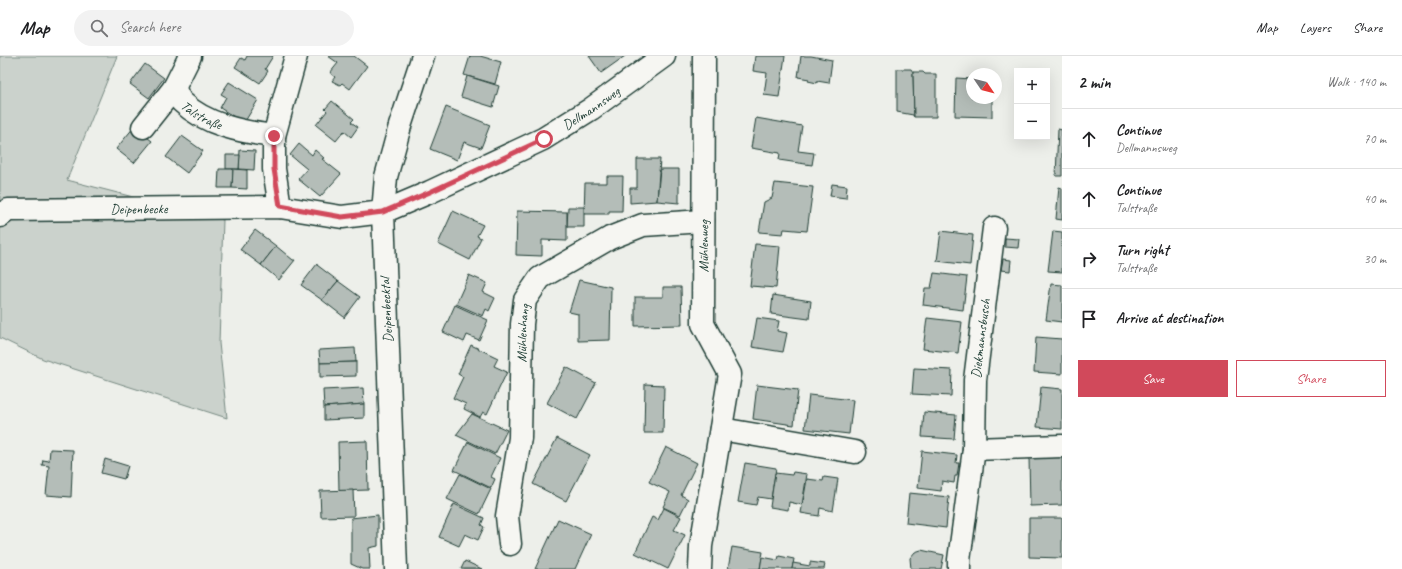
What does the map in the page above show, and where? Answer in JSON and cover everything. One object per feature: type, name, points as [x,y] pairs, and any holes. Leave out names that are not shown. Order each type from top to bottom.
[{"type":"street","name":"Talstraße","points":[[190,56],[174,88],[181,101],[204,118],[253,134],[274,136]]},
{"type":"street","points":[[296,56],[274,136],[274,169],[280,206],[342,217],[383,212]]},
{"type":"street","name":"Deipenbecktal","points":[[396,569],[383,212],[386,177],[400,126],[423,56]]},
{"type":"street","name":"Dellmannsweg","points":[[383,212],[544,139],[591,109],[664,56]]},
{"type":"street","name":"Mühlenweg","points":[[700,569],[701,546],[730,374],[703,324],[704,56]]},
{"type":"street","points":[[143,127],[174,88]]},
{"type":"street","name":"Deipenbecke","points":[[0,216],[8,210],[280,206]]},
{"type":"street","name":"Mühlenhang","points":[[510,544],[507,516],[520,438],[522,324],[525,300],[540,278],[610,238],[643,224],[703,221]]},
{"type":"street","name":"Diekmannsbusch","points":[[959,569],[974,449],[975,380],[994,228]]},
{"type":"street","points":[[721,429],[855,452]]},
{"type":"street","points":[[974,449],[1062,446]]},
{"type":"shaded area","points":[[0,56],[117,56],[67,180],[223,220],[219,343],[227,418],[43,359],[0,338]]},
{"type":"building","points":[[247,56],[273,56],[265,69],[268,71],[260,83],[235,67],[241,58],[245,60]]},
{"type":"building","points":[[328,56],[354,56],[367,66],[350,89],[342,83],[340,85],[332,81],[335,77],[330,73],[338,63]]},
{"type":"building","points":[[470,56],[480,56],[501,62],[495,84],[464,75]]},
{"type":"building","points":[[589,56],[625,56],[601,73]]},
{"type":"building","points":[[755,56],[785,56],[779,97],[764,95],[767,73],[753,71]]},
{"type":"building","points":[[801,56],[811,56],[832,60],[829,83],[817,81],[817,83],[808,81],[809,79],[798,77]]},
{"type":"building","points":[[145,64],[164,78],[149,98],[130,84]]},
{"type":"building","points":[[897,69],[911,69],[913,72],[914,117],[913,115],[897,112]]},
{"type":"building","points":[[913,72],[936,74],[936,117],[914,117]]},
{"type":"building","points":[[467,76],[499,86],[493,107],[461,97]]},
{"type":"building","points":[[956,78],[966,79],[966,104],[992,104],[992,117],[955,116]]},
{"type":"building","points":[[229,82],[258,100],[244,123],[220,108],[226,97],[221,94]]},
{"type":"building","points":[[332,101],[354,119],[351,122],[358,127],[351,137],[344,131],[336,141],[316,125],[327,111],[325,109]]},
{"type":"building","points":[[446,107],[490,125],[481,148],[464,142],[457,160],[430,149]]},
{"type":"building","points":[[756,118],[802,126],[798,151],[814,153],[812,165],[779,160],[780,153],[751,148]]},
{"type":"building","points":[[134,127],[152,141],[134,163],[116,149]]},
{"type":"building","points":[[1058,129],[1062,130],[1062,176],[1056,176]]},
{"type":"building","points":[[182,136],[203,151],[187,173],[166,157]]},
{"type":"building","points":[[299,144],[312,155],[315,150],[324,158],[322,159],[341,174],[320,197],[298,179],[307,169],[290,155]]},
{"type":"building","points":[[240,150],[255,151],[254,170],[239,169]]},
{"type":"building","points":[[226,155],[240,155],[239,169],[226,169]]},
{"type":"building","points":[[637,159],[660,159],[657,201],[630,203],[630,188],[637,188]]},
{"type":"building","points":[[219,169],[233,169],[232,188],[218,188]]},
{"type":"building","points":[[233,169],[247,170],[247,189],[232,188]]},
{"type":"building","points":[[660,169],[679,169],[679,203],[657,201]]},
{"type":"building","points":[[607,176],[623,176],[622,211],[609,211],[609,214],[584,214],[585,183],[607,183]]},
{"type":"building","points":[[775,183],[813,187],[807,231],[784,229],[783,234],[759,232],[764,202],[772,198]]},
{"type":"building","points":[[832,184],[847,186],[846,198],[830,196]]},
{"type":"building","points":[[1059,187],[1062,188],[1062,220],[1056,219]]},
{"type":"building","points":[[568,207],[584,207],[584,227],[567,227]]},
{"type":"building","points":[[453,211],[483,225],[477,236],[481,238],[470,260],[438,244]]},
{"type":"building","points":[[517,211],[567,212],[567,241],[542,240],[542,256],[516,255]]},
{"type":"building","points":[[255,230],[276,246],[261,265],[240,250]]},
{"type":"building","points":[[941,231],[973,235],[970,265],[937,261]]},
{"type":"building","points":[[1053,231],[1062,232],[1062,272],[1048,271]]},
{"type":"building","points":[[1005,238],[1019,239],[1018,248],[1005,247]]},
{"type":"building","points":[[755,244],[780,246],[776,288],[750,286]]},
{"type":"building","points":[[276,246],[295,260],[279,280],[261,265]]},
{"type":"building","points":[[1003,259],[1011,260],[1010,271],[1001,270]]},
{"type":"building","points":[[317,264],[338,281],[322,300],[301,285]]},
{"type":"building","points":[[934,273],[967,277],[963,310],[923,305],[925,288],[931,288]]},
{"type":"building","points":[[469,275],[487,283],[483,292],[495,298],[489,311],[486,309],[483,316],[456,304]]},
{"type":"building","points":[[579,280],[611,287],[610,340],[578,341],[578,314],[569,312]]},
{"type":"building","points":[[338,281],[360,297],[344,318],[322,300]]},
{"type":"building","points":[[1051,284],[1062,285],[1062,322],[1046,320]]},
{"type":"building","points":[[663,287],[681,287],[682,325],[635,326],[635,297],[663,297]]},
{"type":"building","points":[[773,295],[811,301],[809,319],[771,314]]},
{"type":"building","points":[[455,305],[488,320],[479,340],[467,335],[464,342],[443,332]]},
{"type":"building","points":[[757,318],[779,321],[777,331],[787,333],[783,352],[752,347]]},
{"type":"building","points":[[927,318],[962,322],[958,353],[923,349]]},
{"type":"building","points":[[1036,337],[1062,339],[1062,374],[1034,372]]},
{"type":"building","points":[[471,345],[498,358],[494,366],[507,372],[487,414],[483,412],[480,417],[464,409],[466,404],[453,398],[463,377],[458,374]]},
{"type":"building","points":[[355,348],[356,362],[320,363],[319,350]]},
{"type":"building","points":[[356,362],[356,376],[320,377],[320,363]]},
{"type":"building","points":[[566,367],[596,383],[577,419],[547,403]]},
{"type":"building","points":[[914,368],[952,370],[951,396],[912,394]]},
{"type":"building","points":[[645,384],[664,385],[663,433],[644,433]]},
{"type":"building","points":[[757,385],[798,390],[794,425],[753,419]]},
{"type":"building","points":[[1041,387],[1062,389],[1062,429],[1037,427]]},
{"type":"building","points":[[363,388],[364,404],[324,407],[323,390]]},
{"type":"building","points":[[809,395],[853,400],[849,434],[805,429]]},
{"type":"building","points":[[364,404],[364,418],[324,420],[324,407]]},
{"type":"building","points":[[924,412],[956,415],[954,439],[922,437]]},
{"type":"building","points":[[472,414],[507,430],[495,454],[456,435]]},
{"type":"building","points":[[557,438],[590,455],[566,501],[533,484]]},
{"type":"building","points":[[367,441],[368,490],[339,491],[338,442]]},
{"type":"building","points":[[468,442],[500,458],[491,477],[495,479],[491,488],[454,470]]},
{"type":"building","points":[[666,447],[697,463],[681,495],[688,499],[680,515],[663,507],[670,492],[649,482]]},
{"type":"building","points":[[50,449],[73,450],[71,497],[46,495],[49,466],[42,465],[43,460],[49,461]]},
{"type":"building","points":[[922,451],[957,455],[956,463],[959,463],[957,476],[955,476],[954,483],[942,481],[941,491],[918,488]]},
{"type":"building","points":[[1062,456],[1062,505],[1030,506],[1029,457]]},
{"type":"building","points":[[105,459],[128,466],[124,479],[101,473]]},
{"type":"building","points":[[745,463],[776,468],[771,499],[758,497],[756,505],[738,502]]},
{"type":"building","points":[[793,472],[807,474],[802,505],[789,502],[788,510],[770,507],[775,473],[792,475]]},
{"type":"building","points":[[460,474],[491,489],[479,514],[447,499]]},
{"type":"building","points":[[824,477],[838,479],[833,511],[820,508],[819,516],[801,513],[807,479],[823,481]]},
{"type":"building","points":[[353,490],[354,516],[321,517],[320,491]]},
{"type":"building","points":[[909,493],[949,497],[946,528],[906,523]]},
{"type":"building","points":[[454,504],[484,518],[481,525],[484,527],[478,540],[465,534],[459,546],[439,537]]},
{"type":"building","points":[[664,508],[681,517],[674,530],[685,535],[668,569],[635,553],[652,517],[658,520]]},
{"type":"building","points":[[378,515],[378,546],[369,548],[370,569],[362,569],[351,564],[351,518]]},
{"type":"building","points":[[1029,518],[1062,518],[1062,558],[1029,557]]},
{"type":"building","points":[[558,519],[591,534],[575,569],[535,569]]},
{"type":"building","points":[[732,547],[763,552],[760,569],[728,569]]},
{"type":"building","points":[[921,550],[944,555],[941,569],[911,569],[910,558],[915,552]]},
{"type":"building","points":[[779,556],[794,559],[792,569],[760,569],[762,557],[778,560]]},
{"type":"building","points":[[465,561],[482,569],[461,569]]},
{"type":"building","points":[[810,562],[825,564],[824,569],[792,569],[793,563],[810,566]]},
{"type":"route","points":[[274,136],[274,169],[280,206],[342,217],[383,212],[544,139]]}]
